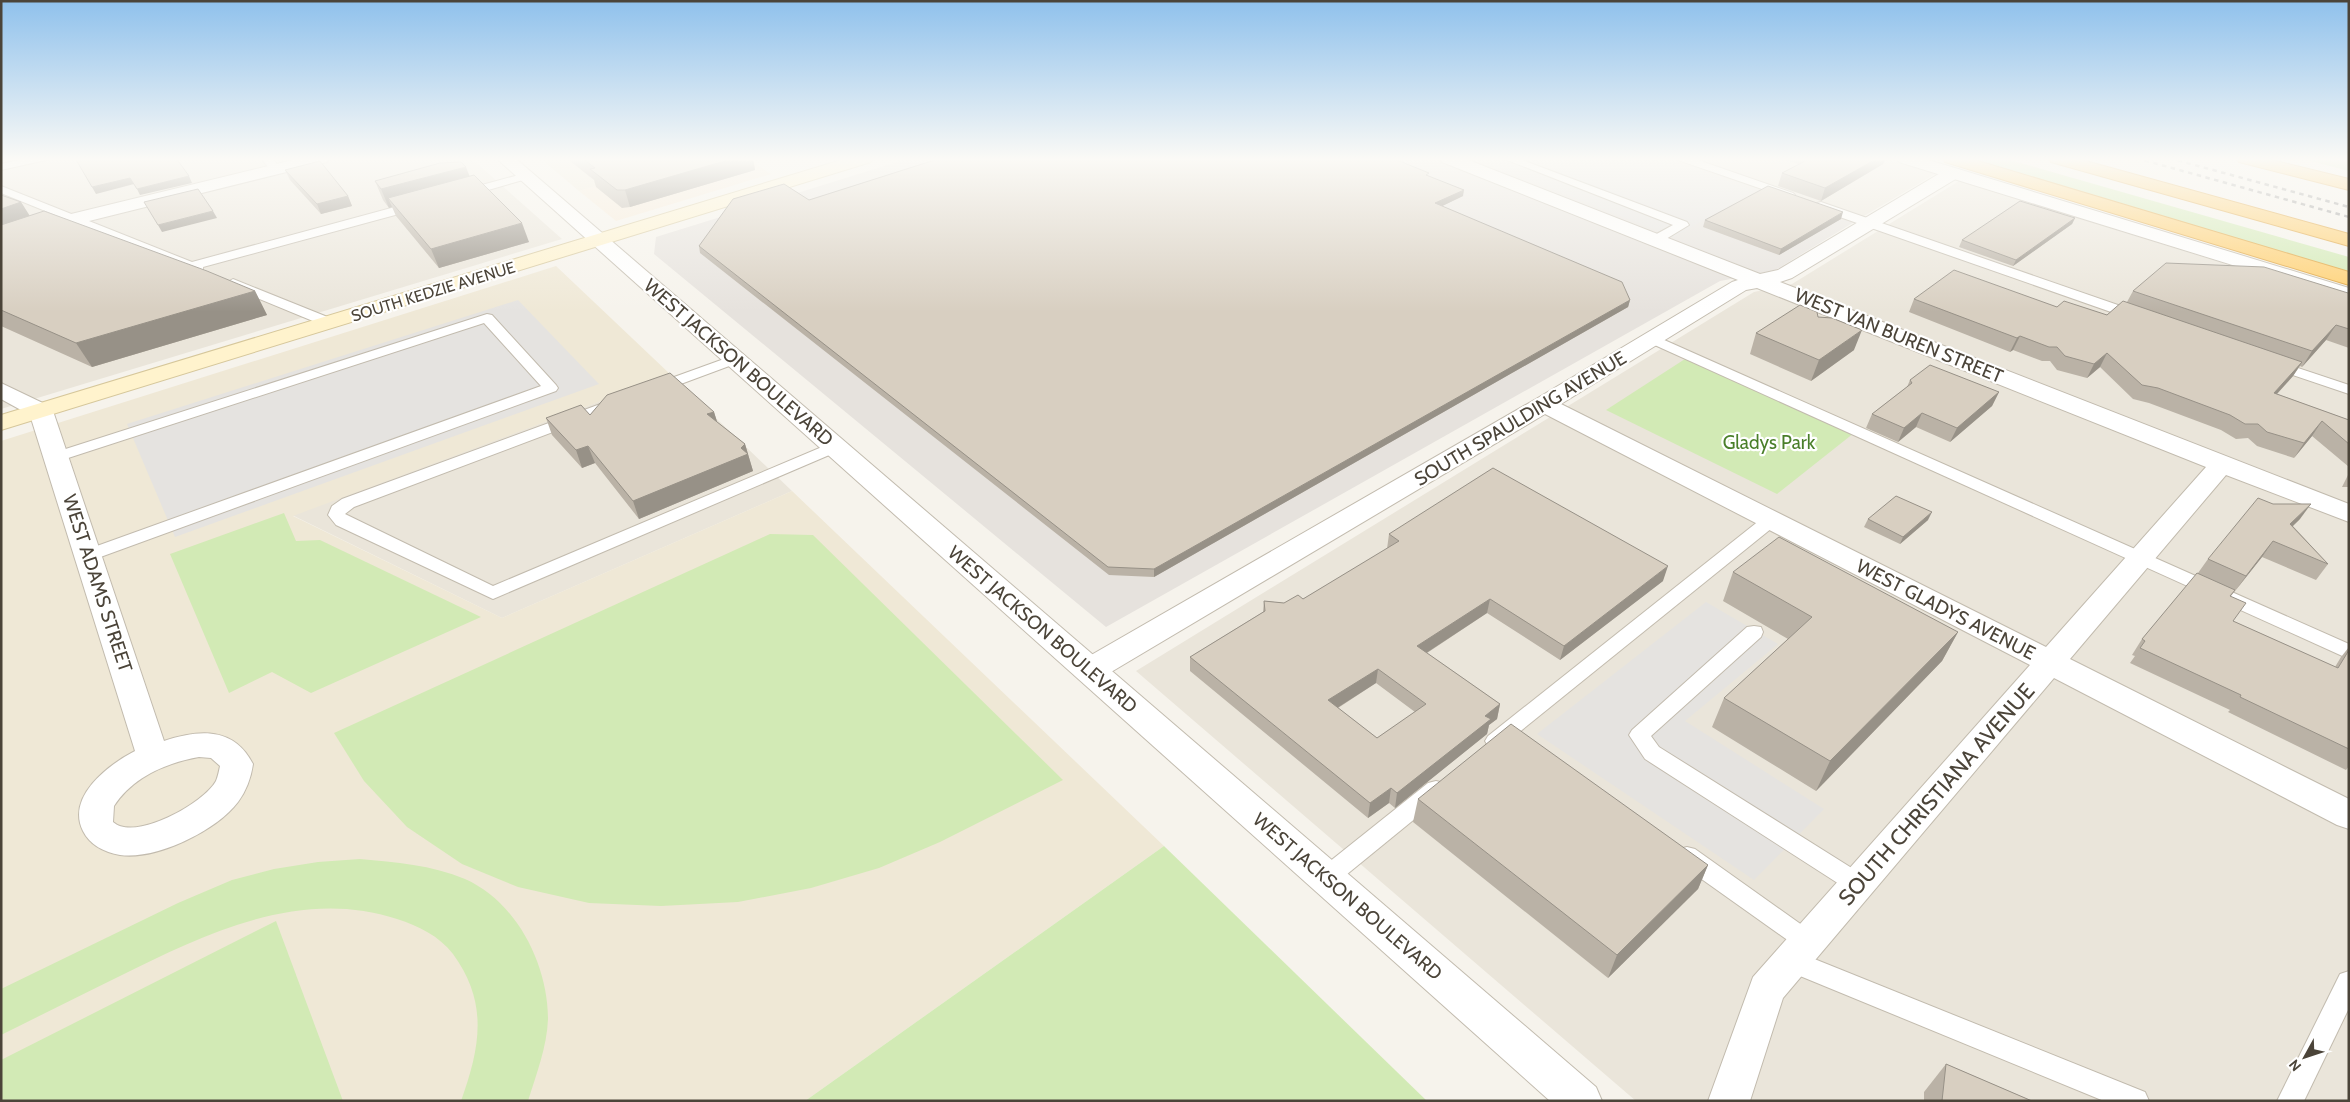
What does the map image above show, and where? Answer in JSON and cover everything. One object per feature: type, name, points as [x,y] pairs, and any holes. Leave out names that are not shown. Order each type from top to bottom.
[{"type":"highway","points":[[2107,209],[2349,279]]},
{"type":"highway","points":[[2240,209],[2349,240]]},
{"type":"main road","name":"SOUTH KEDZIE AVENUE","points":[[1,423],[699,209]]},
{"type":"street","points":[[1,245],[74,219],[108,209]]},
{"type":"street","name":"WEST JACKSON BOULEVARD","points":[[565,209],[1581,1101]]},
{"type":"street","name":"WEST VAN BUREN STREET","points":[[1581,209],[2349,514]]},
{"type":"street","name":"SOUTH SPAULDING AVENUE","points":[[1090,670],[1544,404],[1739,286],[1785,274],[1888,209]]},
{"type":"street","points":[[2088,209],[2349,295]]},
{"type":"street","points":[[1,390],[41,411]]},
{"type":"street","name":"WEST GLADYS AVENUE","points":[[1544,404],[2349,815]]},
{"type":"street","name":"WEST ADAMS STREET","points":[[41,411],[154,756]]},
{"type":"street","name":"SOUTH CHRISTIANA AVENUE","points":[[1729,1101],[1767,989],[2222,464]]},
{"type":"lane","points":[[51,209],[330,323]]},
{"type":"lane","points":[[192,266],[402,209]]},
{"type":"lane","points":[[1643,209],[1684,225],[1657,239]]},
{"type":"lane","points":[[1830,209],[2151,321]]},
{"type":"lane","points":[[56,457],[487,318],[551,388],[89,555]]},
{"type":"lane","points":[[1653,339],[2349,652]]},
{"type":"lane","points":[[735,359],[348,503],[338,510],[336,515],[342,521],[492,593],[835,447]]},
{"type":"lane","points":[[2264,361],[2349,390]]},
{"type":"lane","points":[[1478,755],[1517,736],[1771,520]]},
{"type":"lane","points":[[1754,632],[1639,735],[1652,753],[1858,884]]},
{"type":"lane","points":[[1327,877],[1448,779]]},
{"type":"lane","points":[[1668,843],[1800,951],[2136,1101]]},
{"type":"lane","points":[[2290,1101],[2349,982]]},
{"type":"shaded area","points":[[1,209],[529,209],[562,239],[1,409]]},
{"type":"shaded area","points":[[602,209],[654,209],[616,221]]},
{"type":"shaded area","points":[[745,209],[1831,209],[1859,219],[1774,271],[1720,281],[1106,627],[654,254],[656,237]]},
{"type":"shaded area","points":[[1604,209],[1723,209],[1674,237]]},
{"type":"shaded area","points":[[1831,209],[1875,209],[1859,219]]},
{"type":"shaded area","points":[[1913,209],[2051,209],[2349,302],[2349,1101],[1636,1101],[1136,671],[1754,292],[1792,284]]},
{"type":"shaded area","points":[[556,266],[671,375],[293,516],[502,618],[792,491],[1164,846],[805,1101],[1,1101],[1,441]]},
{"type":"shaded area","points":[[518,300],[599,384],[175,537],[127,424]]},
{"type":"shaded area","points":[[671,375],[792,491],[502,618],[292,515]]},
{"type":"shaded area","points":[[1706,602],[1778,644],[1685,721],[1824,809],[1754,880],[1537,734]]},
{"type":"green space","points":[[2137,209],[2183,209],[2349,257],[2349,274]]},
{"type":"green space","name":"Gladys Park","points":[[1685,359],[1854,433],[1777,494],[1606,410]]},
{"type":"green space","points":[[284,513],[296,541],[320,540],[481,617],[311,693],[272,672],[229,693],[170,554]]},
{"type":"green space","points":[[770,534],[813,535],[1063,780],[940,842],[879,868],[811,888],[738,902],[661,906],[589,903],[518,887],[462,864],[407,827],[364,781],[334,733]]},
{"type":"green space","points":[[1164,846],[1427,1101],[805,1101]]},
{"type":"green space","points":[[360,859],[427,867],[465,879],[483,889],[500,903],[514,919],[526,937],[535,957],[547,998],[546,1040],[528,1101],[461,1101],[473,1063],[478,1026],[472,990],[464,972],[453,954],[428,932],[397,919],[361,911],[325,909],[289,912],[219,931],[152,960],[1,1035],[1,989],[178,903],[232,880],[274,869],[318,862]]},
{"type":"green space","points":[[276,921],[343,1101],[1,1101],[1,1060]]},
{"type":"building","points":[[149,209],[212,209],[213,211],[158,225]]},
{"type":"building","points":[[398,209],[508,209],[522,223],[431,249]]},
{"type":"building","points":[[725,209],[1450,209],[1622,282],[1630,300],[1154,569],[1108,567],[699,246]]},
{"type":"building","points":[[1725,209],[1836,209],[1843,212],[1781,249],[1705,220]]},
{"type":"building","points":[[2007,209],[2047,209],[2075,218],[2016,260],[1962,240]]},
{"type":"building","points":[[44,211],[207,271],[255,291],[76,343],[1,310],[1,225]]},
{"type":"building","points":[[2166,263],[2264,267],[2348,293],[2349,329],[2336,325],[2312,351],[2133,291]]},
{"type":"building","points":[[1954,270],[2057,307],[2064,301],[2107,315],[2123,301],[2302,362],[2274,393],[2349,420],[2349,444],[2322,421],[2304,443],[2267,432],[2258,424],[2245,424],[2230,415],[2158,388],[2142,385],[2107,353],[2094,364],[2065,356],[2057,347],[2049,347],[2020,336],[2017,338],[1914,299]]},
{"type":"building","points":[[1800,305],[1817,312],[1818,317],[1832,318],[1862,330],[1819,360],[1756,333]]},
{"type":"building","points":[[1930,365],[1999,392],[1957,428],[1922,413],[1904,428],[1872,414],[1912,383],[1910,380]]},
{"type":"building","points":[[670,373],[714,412],[707,414],[745,444],[741,448],[748,454],[633,501],[588,446],[576,450],[546,418],[581,405],[590,415],[607,395]]},
{"type":"building","points":[[1493,468],[1668,566],[1564,646],[1490,599],[1417,646],[1500,704],[1485,716],[1491,719],[1397,793],[1391,788],[1370,803],[1190,657],[1265,611],[1264,601],[1284,603],[1298,595],[1303,599],[1399,541],[1389,534]],"holes":[[[1378,669],[1426,704],[1377,738],[1328,700]]]},
{"type":"building","points":[[1896,496],[1932,512],[1903,537],[1868,519]]},
{"type":"building","points":[[2258,498],[2273,504],[2311,504],[2290,524],[2328,564],[2273,541],[2246,576],[2208,559]]},
{"type":"building","points":[[1779,537],[1958,632],[1830,761],[1724,698],[1812,617],[1733,572]]},
{"type":"building","points":[[2197,573],[2235,590],[2230,596],[2246,603],[2233,621],[2338,668],[2349,650],[2349,749],[2240,697],[2241,695],[2140,648],[2145,641],[2142,639]]},
{"type":"building","points":[[1511,724],[1708,865],[1617,955],[1418,799]]},
{"type":"building","points":[[1946,1064],[2032,1101],[1942,1101]]},
{"type":"railway","points":[[2322,209],[2349,217]]}]
